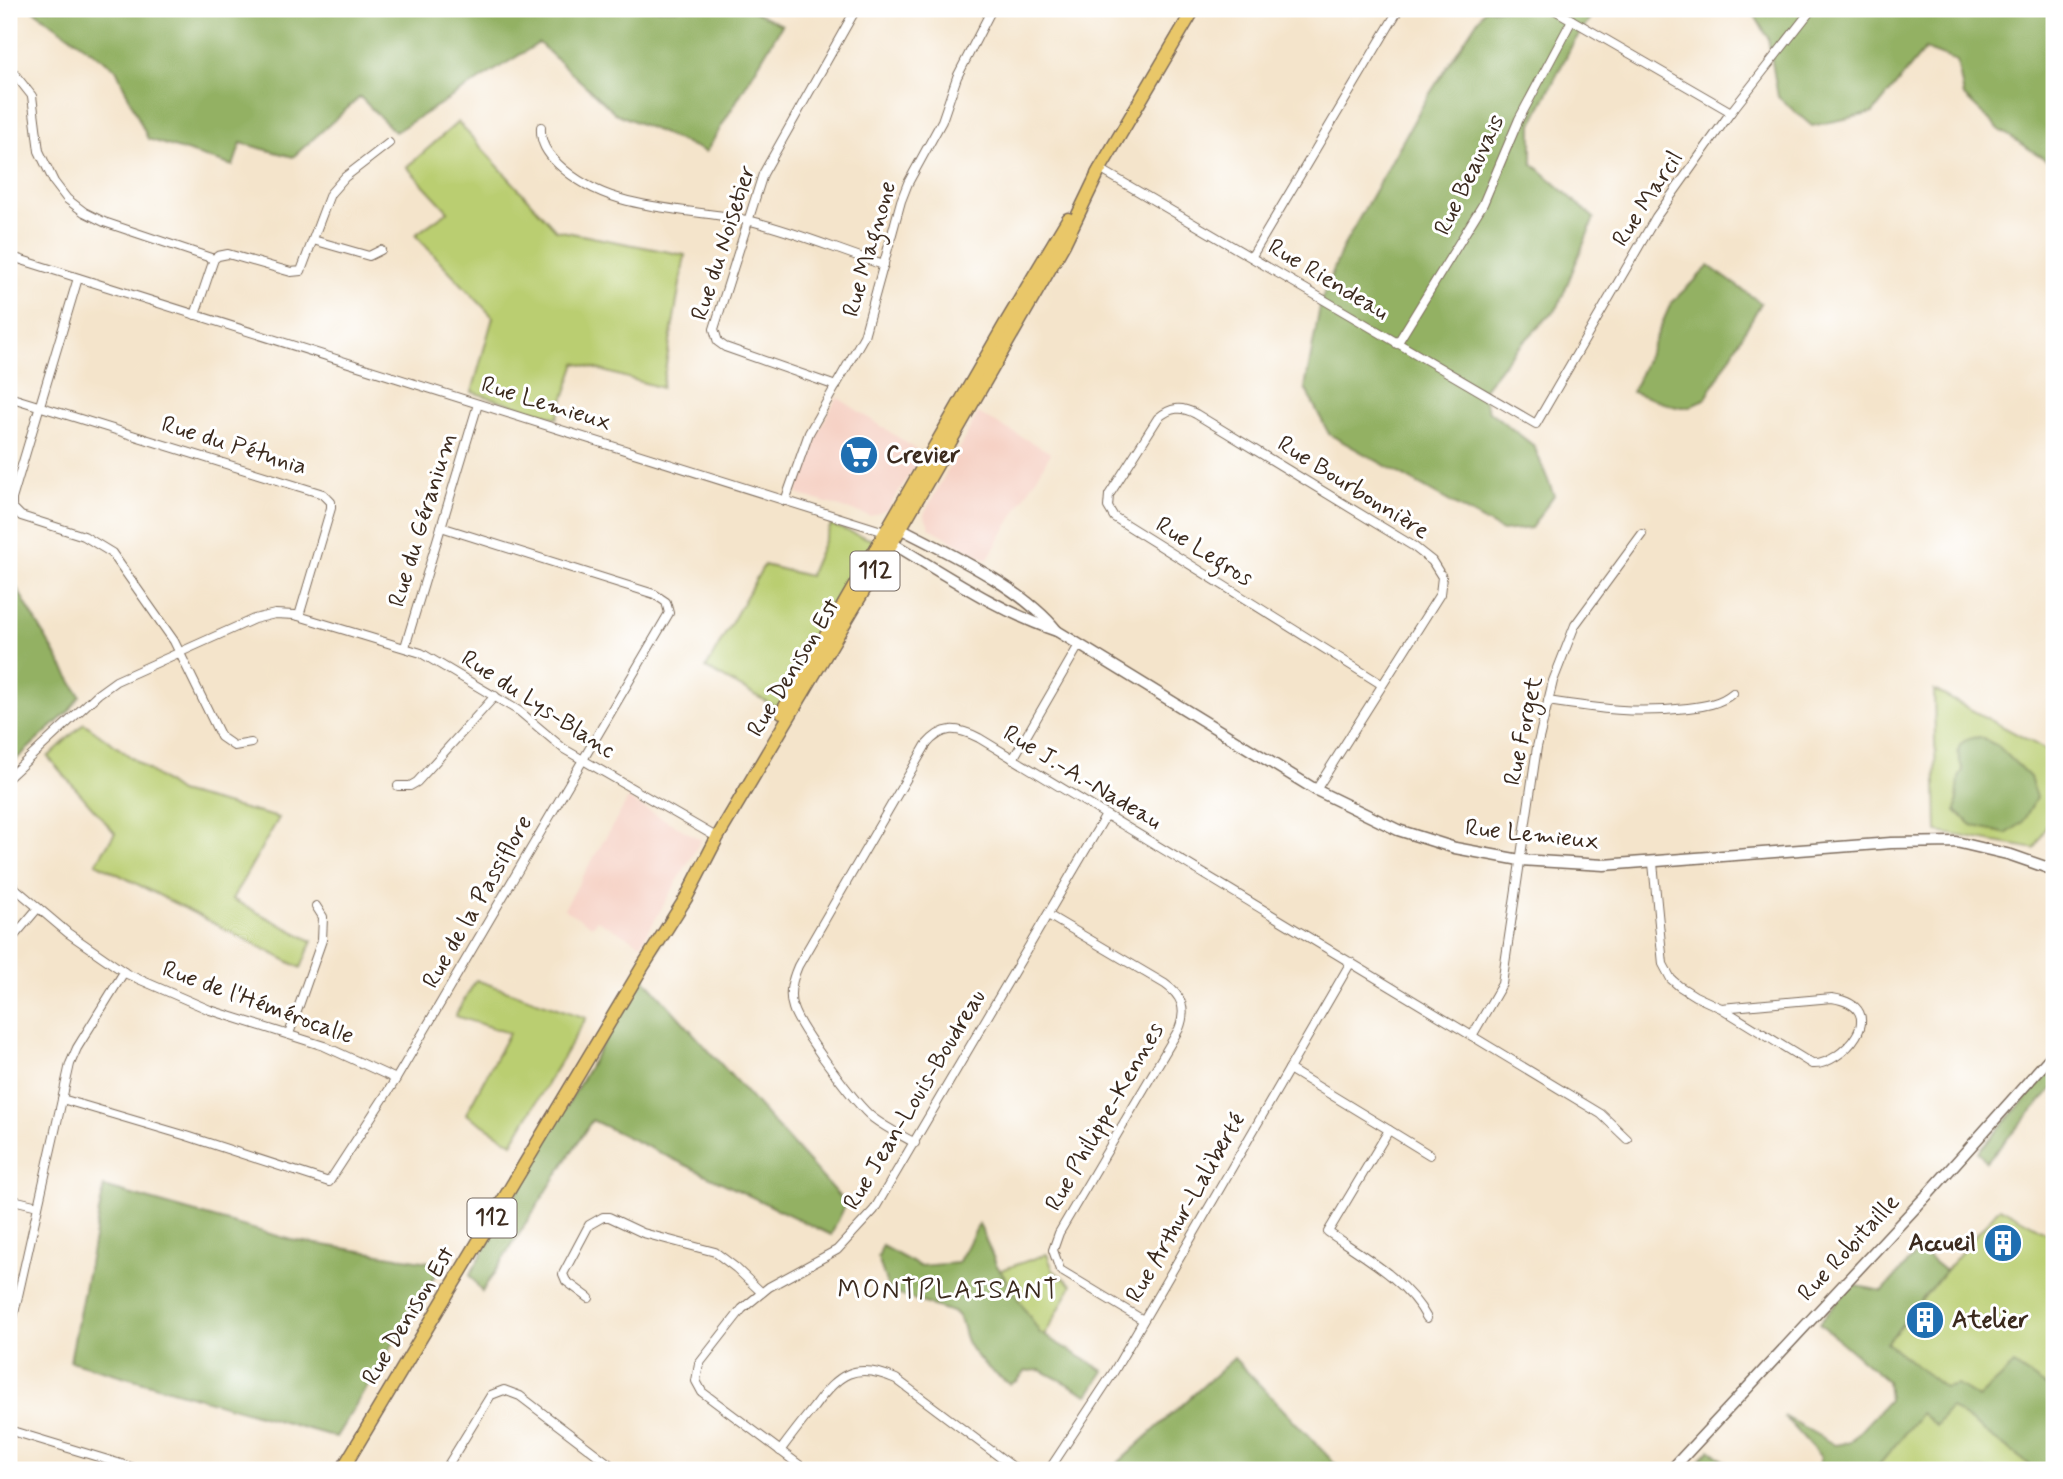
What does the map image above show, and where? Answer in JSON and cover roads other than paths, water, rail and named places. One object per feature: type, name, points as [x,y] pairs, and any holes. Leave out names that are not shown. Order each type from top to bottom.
[{"type":"main road","name":"Rue Denison Est","points":[[342,1470],[686,898],[717,838],[1056,238],[1194,9]]},
{"type":"main road","name":"Rue Denison Est","points":[[643,966],[711,834],[888,538],[900,528],[1064,244],[1100,169]]},
{"type":"street","name":"Rue du Noisetier","points":[[836,386],[725,347],[715,337],[715,322],[763,174],[856,9]]},
{"type":"street","name":"Rue Magnone","points":[[785,501],[808,433],[864,336],[908,183],[942,121],[957,77],[992,9]]},
{"type":"street","points":[[1252,256],[1399,9]]},
{"type":"street","points":[[1553,9],[1731,112]]},
{"type":"street","name":"Rue Marcil","points":[[1536,424],[1656,217],[1731,112],[1812,9]]},
{"type":"street","name":"Rue Beauvais","points":[[1397,344],[1483,204],[1519,119],[1572,20]]},
{"type":"street","points":[[9,67],[32,96],[39,151],[54,182],[67,199],[104,222],[215,259]]},
{"type":"street","points":[[541,127],[543,145],[553,159],[575,179],[597,192],[624,201],[747,220],[884,265]]},
{"type":"street","points":[[195,315],[218,256],[228,254],[297,273],[304,267],[325,204],[336,187],[367,158],[389,143]]},
{"type":"street","name":"Rue Riendeau","points":[[1100,169],[1536,424]]},
{"type":"street","points":[[313,240],[369,256],[381,250]]},
{"type":"street","name":"Rue Lemieux","points":[[9,256],[785,501],[888,538],[1028,621],[1058,631],[1316,790],[1363,815],[1418,837],[1455,848],[1520,860],[1604,864],[1653,863],[1891,843],[1956,842],[2011,855],[2054,870]]},
{"type":"street","points":[[78,278],[12,499],[12,507],[21,516],[84,536],[111,553],[164,625],[221,737],[234,746],[251,743]]},
{"type":"street","name":"Rue du Pétunia","points":[[9,397],[323,494],[331,502],[331,508],[299,616]]},
{"type":"street","name":"Rue du Géranium","points":[[405,647],[478,404]]},
{"type":"street","name":"Rue Bourbonnière","points":[[1165,412],[1180,408],[1196,414],[1413,546],[1439,569],[1442,577],[1440,594],[1316,790]]},
{"type":"street","name":"Rue Legros","points":[[1165,412],[1158,418],[1109,495],[1108,507],[1114,517],[1381,684]]},
{"type":"street","name":"Rue de la Passiflore","points":[[62,1099],[329,1182],[396,1079],[669,613],[666,602],[654,594],[441,527]]},
{"type":"street","name":"Rue Lemieux","points":[[900,528],[973,566],[1044,614],[1058,631]]},
{"type":"street","name":"Rue Forget","points":[[1472,1036],[1502,984],[1537,747],[1548,701],[1575,625],[1642,534]]},
{"type":"street","name":"Rue du Lys-Blanc","points":[[9,777],[107,687],[254,619],[275,614],[299,616],[421,653],[519,711],[564,749],[711,834]]},
{"type":"street","points":[[1013,759],[1079,645]]},
{"type":"street","points":[[1548,701],[1638,712],[1706,705],[1728,698],[1733,693]]},
{"type":"street","points":[[398,786],[410,786],[417,782],[495,696]]},
{"type":"street","name":"Rue J.-A.-Nadeau","points":[[915,1143],[873,1118],[851,1093],[801,1026],[792,1006],[792,981],[805,954],[932,738],[945,730],[961,729],[1608,1118],[1627,1139]]},
{"type":"street","name":"Rue Jean-Louis-Boudreau","points":[[806,1470],[702,1392],[696,1381],[699,1364],[742,1310],[761,1292],[828,1256],[857,1231],[881,1201],[1106,815]]},
{"type":"street","points":[[1653,863],[1666,973],[1679,986],[1721,1008],[1812,1064],[1827,1062],[1842,1050],[1858,1032],[1862,1022],[1861,1013],[1854,1005],[1832,998],[1721,1008]]},
{"type":"street","name":"Rue de l'Hémérocalle","points":[[9,883],[68,933],[124,972],[182,999],[352,1057],[396,1079]]},
{"type":"street","points":[[289,1034],[322,940],[323,917],[316,906]]},
{"type":"street","points":[[9,942],[38,908]]},
{"type":"street","name":"Rue Philippe-Kennes","points":[[1048,915],[1165,984],[1183,1004],[1183,1020],[1179,1029],[1059,1233],[1053,1250],[1060,1270],[1143,1320]]},
{"type":"street","name":"Rue Arthur-Laliberté","points":[[1049,1470],[1106,1383],[1351,962]]},
{"type":"street","points":[[9,1336],[73,1056],[124,972]]},
{"type":"street","name":"Rue Robitaille","points":[[1671,1470],[1929,1193],[2054,1053]]},
{"type":"street","points":[[1289,1069],[1430,1155]]},
{"type":"street","points":[[1389,1130],[1328,1232],[1406,1289],[1419,1302],[1427,1318]]},
{"type":"street","points":[[9,1199],[38,1206]]},
{"type":"street","points":[[590,1298],[566,1281],[563,1274],[589,1225],[603,1217],[616,1219],[643,1233],[715,1252],[761,1292]]},
{"type":"street","points":[[780,1451],[829,1387],[844,1375],[864,1370],[876,1371],[896,1379],[1017,1470]]},
{"type":"street","points":[[445,1470],[491,1395],[504,1390],[520,1396],[617,1470]]},
{"type":"street","points":[[9,1430],[141,1470]]},
{"type":"place","name":"Crevier","points":[[859,455]]},
{"type":"place","name":"Accueil","points":[[2003,1243]]},
{"type":"place","name":"Atelier","points":[[1925,1320]]},
{"type":"district","name":"MONTPLAISANT","points":[[949,1291]]}]
